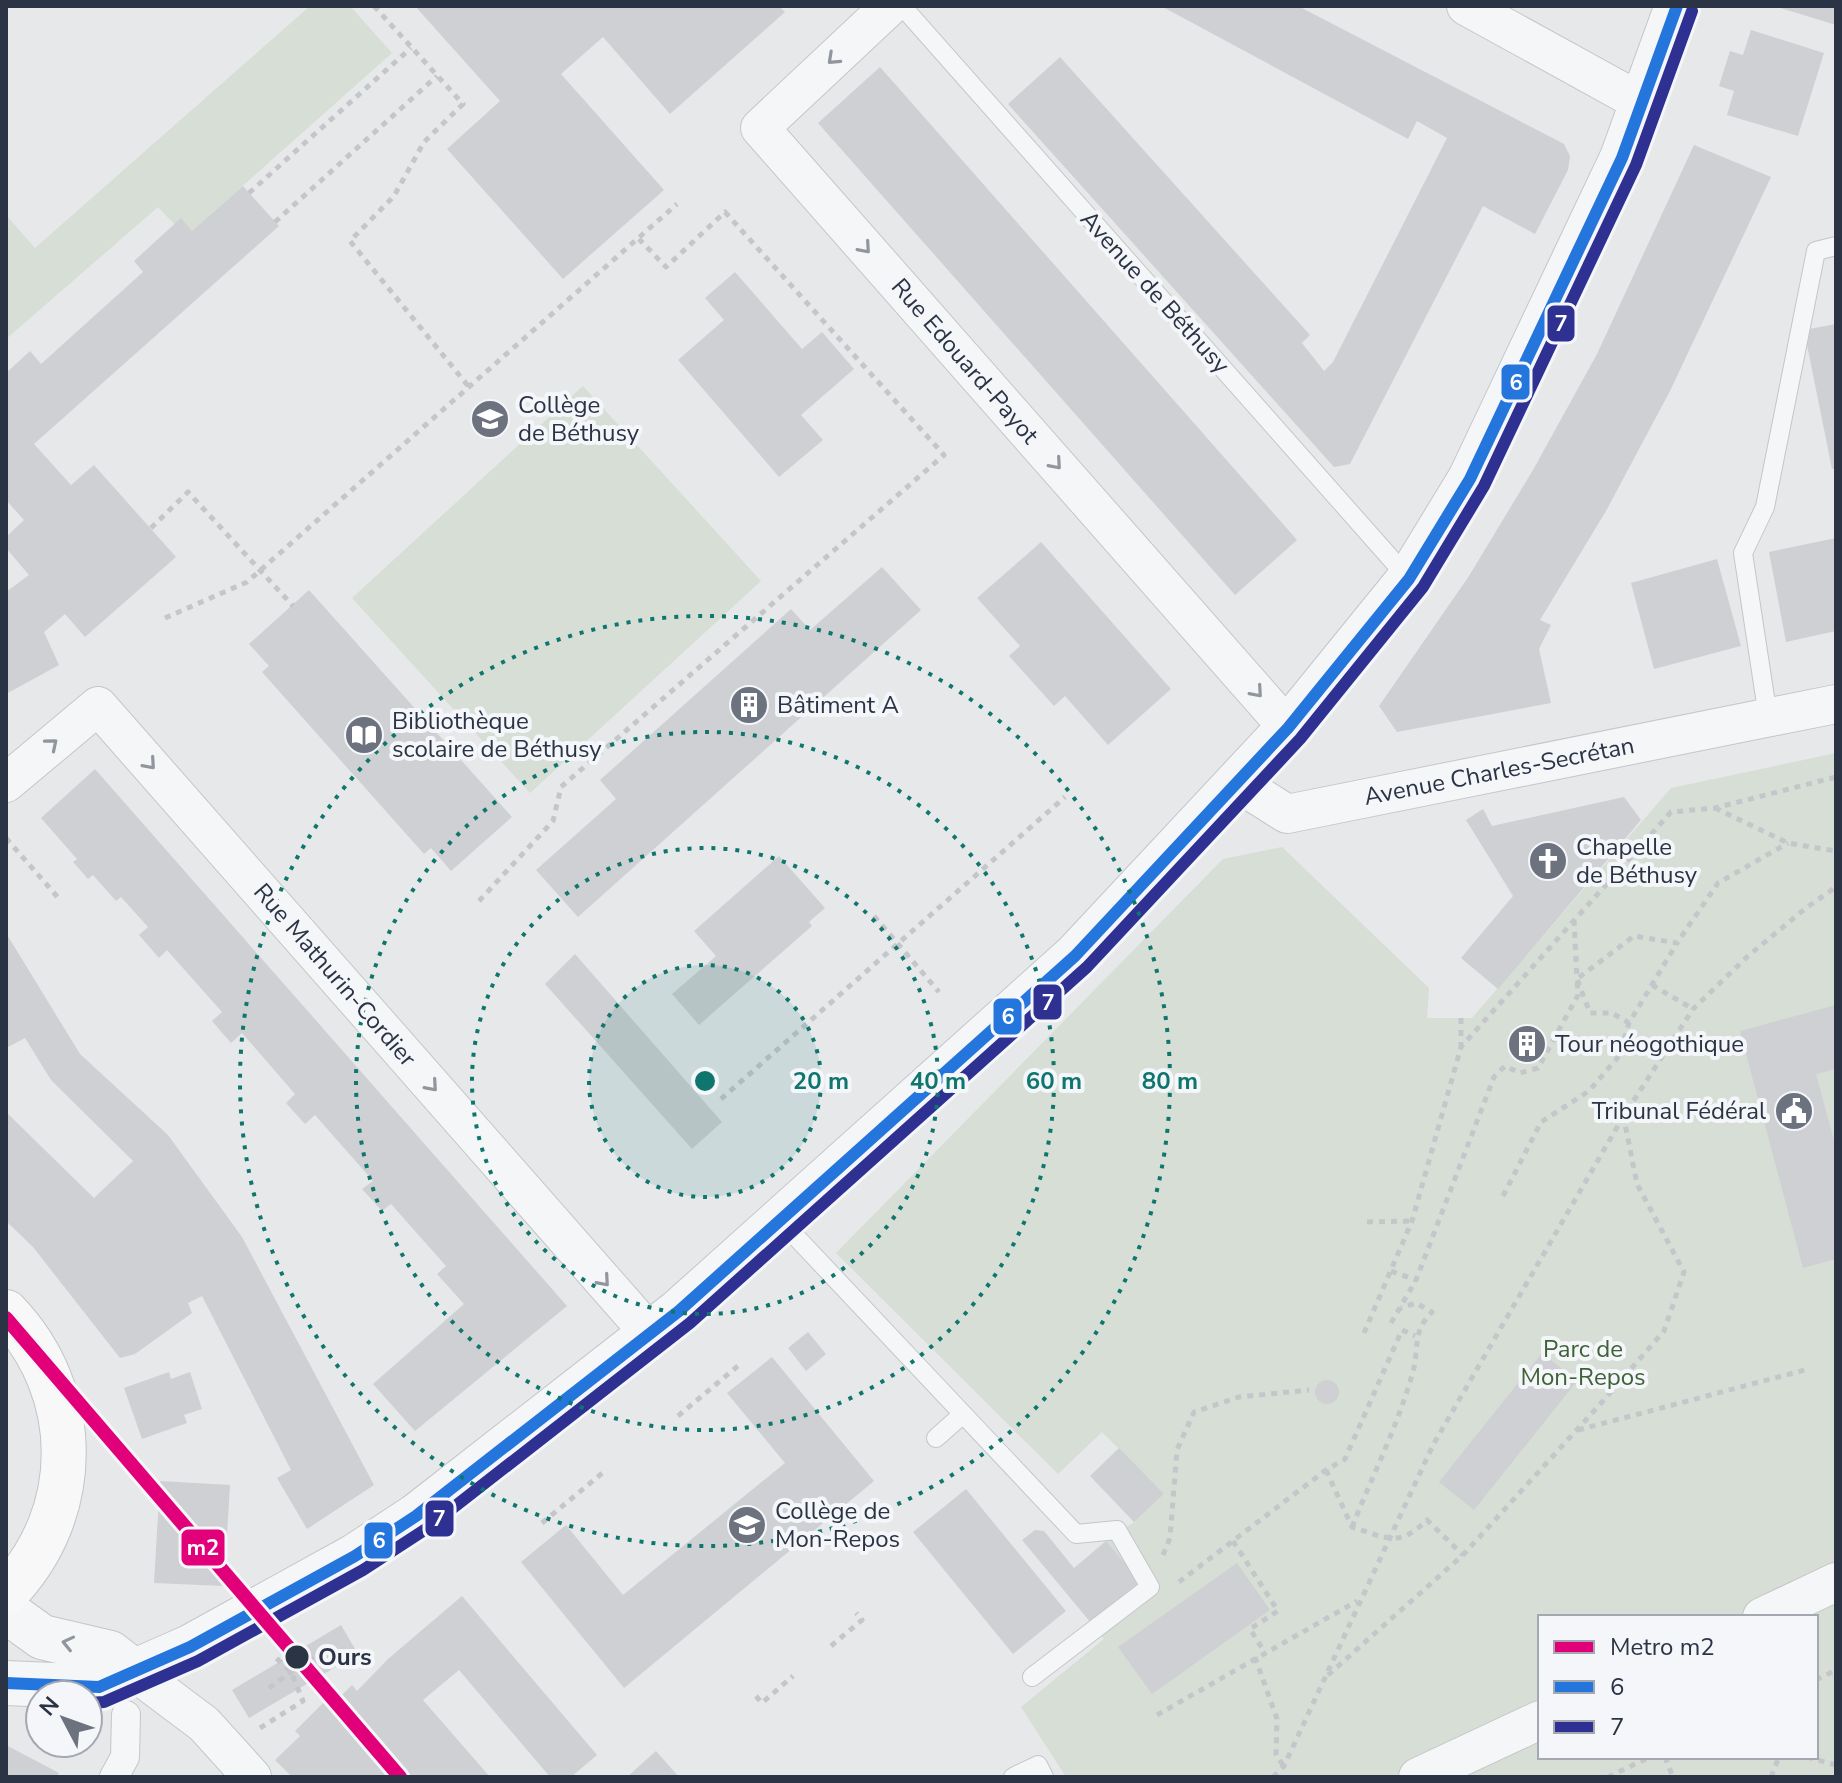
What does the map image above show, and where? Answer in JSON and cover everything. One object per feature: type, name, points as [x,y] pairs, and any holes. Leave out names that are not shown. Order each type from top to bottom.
[{"type":"main road","points":[[6,1312],[32,1344],[46,1370],[58,1403],[66,1444],[60,1500],[20,1577]]},
{"type":"street","name":"Rue Edouard-Payot","points":[[890,6],[760,128],[1288,728]]},
{"type":"street","points":[[1466,6],[1644,104]]},
{"type":"street","points":[[6,1683],[99,1687],[190,1647],[355,1556],[433,1503],[651,1335],[1075,956],[1288,728],[1409,579],[1470,479],[1622,158],[1677,6]]},
{"type":"street","name":"Avenue Charles-Secrétan","points":[[1238,783],[1287,814],[1836,704]]},
{"type":"street","name":"Rue Mathurin-Cordier","points":[[6,783],[98,706],[651,1335]]},
{"type":"street","points":[[1766,1615],[1836,1582]]},
{"type":"street","points":[[6,1611],[42,1637],[110,1653],[204,1724],[244,1768]]},
{"type":"street","points":[[114,1777],[125,1757],[126,1715]]},
{"type":"street","points":[[1418,1777],[1538,1721]]},
{"type":"lane","name":"Avenue de Béthusy","points":[[902,6],[1409,579]]},
{"type":"lane","points":[[1768,717],[1743,553],[1765,507],[1816,251],[1836,246]]},
{"type":"lane","points":[[781,1221],[1076,1534],[1117,1530],[1150,1587],[1032,1677]]},
{"type":"lane","points":[[936,1438],[963,1414]]},
{"type":"lane","points":[[1013,1777],[1038,1765],[1044,1777]]},
{"type":"path","points":[[374,6],[463,104],[424,142],[394,196],[350,241],[469,387]]},
{"type":"path","points":[[249,193],[411,48]]},
{"type":"path","points":[[275,222],[437,76]]},
{"type":"path","points":[[165,618],[247,582],[677,204]]},
{"type":"path","points":[[479,901],[553,821],[561,787],[944,455],[725,212],[666,267],[639,239]]},
{"type":"path","points":[[151,528],[188,492],[293,606]]},
{"type":"path","points":[[1461,1047],[1671,812],[1715,808],[1836,777]]},
{"type":"path","points":[[721,1099],[1065,797]]},
{"type":"path","points":[[1715,808],[1788,843],[1836,851]]},
{"type":"path","points":[[6,838],[61,901]]},
{"type":"path","points":[[1503,1196],[1541,1122],[1589,1091],[1619,1056],[1629,1023],[1677,943],[1718,883],[1788,843]]},
{"type":"path","points":[[1273,1777],[1284,1766],[1358,1600],[1433,1445],[1623,1117],[1693,1009],[1748,956],[1836,887]]},
{"type":"path","points":[[874,916],[939,992]]},
{"type":"path","points":[[1391,1323],[1416,1280],[1494,1077],[1505,1066],[1520,1073],[1538,1068],[1578,995],[1574,920]]},
{"type":"path","points":[[1577,979],[1634,936],[1677,943]]},
{"type":"path","points":[[1577,979],[1590,1013],[1612,1013],[1629,1023]]},
{"type":"path","points":[[1652,985],[1693,1009]]},
{"type":"path","points":[[1364,1333],[1412,1221],[1461,1047],[1461,1018]]},
{"type":"path","points":[[1324,1679],[1463,1555],[1664,1331],[1684,1272],[1637,1184],[1623,1117]]},
{"type":"path","points":[[1367,1222],[1412,1221]]},
{"type":"path","points":[[1391,1271],[1416,1280]]},
{"type":"path","points":[[1352,1527],[1413,1373],[1415,1336],[1421,1322],[1432,1312],[1416,1303],[1401,1308]]},
{"type":"path","points":[[1309,1390],[1239,1397],[1194,1412],[1177,1450],[1170,1538],[1150,1587],[1158,1598],[1326,1470],[1345,1459],[1402,1330],[1415,1336]]},
{"type":"path","points":[[678,1416],[739,1365]]},
{"type":"path","points":[[1577,1431],[1805,1370]]},
{"type":"path","points":[[542,1523],[606,1470]]},
{"type":"path","points":[[1326,1470],[1352,1527],[1390,1539],[1409,1537],[1427,1520],[1463,1555]]},
{"type":"path","points":[[1233,1541],[1278,1611],[1250,1629],[1264,1651]]},
{"type":"path","points":[[1157,1715],[1264,1651],[1358,1600]]},
{"type":"path","points":[[831,1646],[862,1620],[856,1613]]},
{"type":"path","points":[[269,1688],[323,1649]]},
{"type":"path","points":[[244,1768],[245,1738],[303,1701],[291,1672],[273,1655]]},
{"type":"path","points":[[1255,1657],[1277,1719],[1276,1755],[1284,1766]]},
{"type":"path","points":[[1818,1679],[1836,1670]]},
{"type":"path","points":[[756,1696],[762,1703],[793,1676]]},
{"type":"path","points":[[1608,1777],[1646,1759]]},
{"type":"path","points":[[1814,1759],[1836,1765]]},
{"type":"green space","points":[[310,6],[350,6],[392,53],[192,231],[181,219],[175,225],[158,207],[6,339],[6,215],[35,248]]},
{"type":"green space","points":[[583,386],[761,581],[530,793],[352,598]]},
{"type":"green space","name":"Parc de Mon-Repos","points":[[1836,753],[1836,1777],[1066,1777],[1021,1707],[1104,1639],[1091,1623],[1139,1581],[1106,1541],[1134,1522],[1164,1494],[1102,1432],[1058,1474],[836,1253],[1223,859],[1282,847],[1429,988],[1427,1018],[1472,1018],[1671,788]]},
{"type":"building","points":[[415,6],[779,6],[785,12],[670,114],[603,37],[561,74],[664,190],[563,279],[447,149],[500,101]]},
{"type":"building","points":[[1161,6],[1298,6],[1564,144],[1570,156],[1568,170],[1535,234],[1483,206],[1350,464],[1334,467],[1008,104],[1060,57],[1310,335],[1302,343],[1324,371],[1333,362],[1447,138],[1417,121],[1408,139]]},
{"type":"building","points":[[1836,6],[1836,25],[1777,7]]},
{"type":"building","points":[[1751,30],[1824,53],[1798,136],[1727,115],[1734,91],[1719,86],[1730,51],[1743,55]]},
{"type":"building","points":[[880,67],[1297,540],[1235,595],[818,123]]},
{"type":"building","points":[[1694,145],[1771,177],[1670,391],[1606,511],[1540,620],[1551,625],[1539,649],[1551,703],[1397,732],[1379,706],[1469,576],[1533,470],[1597,354]]},
{"type":"building","points":[[243,186],[279,226],[34,444],[71,485],[94,465],[176,557],[85,637],[65,614],[44,632],[59,665],[6,694],[6,592],[29,575],[6,548],[6,537],[24,520],[6,500],[6,373],[30,351],[41,364],[143,272],[134,261],[181,218],[192,231]]},
{"type":"building","points":[[735,272],[802,349],[822,332],[854,369],[801,415],[823,440],[779,477],[678,360],[724,320],[705,298]]},
{"type":"building","points":[[1836,324],[1836,468],[1832,469],[1804,330]]},
{"type":"building","points":[[1836,538],[1836,631],[1786,642],[1769,552]]},
{"type":"building","points":[[1041,542],[1171,689],[1108,745],[1065,696],[1054,706],[1009,656],[1020,646],[977,598]]},
{"type":"building","points":[[1717,559],[1741,646],[1654,669],[1631,583]]},
{"type":"building","name":"Bâtiment A","points":[[882,567],[921,610],[578,917],[536,870],[616,799],[600,780],[791,609],[810,630]]},
{"type":"building","points":[[309,590],[512,817],[451,871],[431,848],[424,854],[262,672],[269,666],[249,644]]},
{"type":"building","points":[[95,769],[567,1306],[415,1431],[373,1384],[464,1304],[437,1274],[446,1266],[391,1204],[382,1211],[362,1189],[373,1181],[315,1115],[305,1124],[286,1103],[295,1094],[242,1033],[231,1043],[212,1021],[222,1012],[167,950],[159,958],[139,935],[148,927],[121,897],[116,901],[93,875],[88,879],[73,862],[77,859],[41,818]]},
{"type":"building","name":"Chapelle de Béthusy","points":[[1624,797],[1641,820],[1498,989],[1461,958],[1513,896],[1466,820],[1483,809],[1492,826]]},
{"type":"building","points":[[779,856],[825,908],[809,922],[812,926],[699,1025],[672,994],[716,956],[694,931]]},
{"type":"building","points":[[6,933],[80,1054],[168,1135],[242,1237],[374,1485],[307,1529],[277,1478],[291,1470],[202,1296],[188,1303],[192,1313],[135,1354],[120,1358],[33,1247],[6,1221],[6,1112],[94,1198],[133,1161],[51,1080],[25,1038],[8,1047],[6,1044]]},
{"type":"building","points":[[575,954],[722,1122],[692,1149],[545,984]]},
{"type":"building","name":"Tribunal Fédéral","points":[[1836,1005],[1836,1069],[1816,1074],[1836,1148],[1836,1259],[1803,1268],[1740,1031]]},
{"type":"building","name":"Tour néogothique","points":[[1528,1027],[1540,1032],[1545,1044],[1540,1056],[1528,1061],[1516,1056],[1511,1044],[1516,1032]]},
{"type":"building","points":[[808,1332],[826,1354],[806,1371],[788,1348]]},
{"type":"building","points":[[1542,1353],[1577,1381],[1474,1510],[1439,1482]]},
{"type":"building","points":[[772,1357],[874,1481],[624,1688],[521,1562],[566,1525],[623,1595],[785,1463],[727,1393]]},
{"type":"building","points":[[169,1372],[171,1379],[190,1372],[202,1409],[184,1415],[187,1423],[142,1439],[124,1388]]},
{"type":"building","points":[[1327,1380],[1335,1384],[1339,1392],[1335,1400],[1327,1404],[1319,1400],[1315,1392],[1319,1384]]},
{"type":"building","points":[[1119,1448],[1164,1494],[1134,1522],[1090,1476]]},
{"type":"building","points":[[160,1481],[230,1485],[224,1586],[154,1583]]},
{"type":"building","points":[[966,1489],[1066,1611],[1013,1654],[913,1532]]},
{"type":"building","points":[[1035,1530],[1044,1531],[1074,1568],[1106,1541],[1140,1581],[1091,1623],[1022,1540]]},
{"type":"building","points":[[1237,1563],[1270,1610],[1152,1694],[1118,1647]]},
{"type":"building","points":[[462,1596],[597,1755],[571,1777],[550,1777],[459,1670],[423,1700],[490,1777],[292,1777],[275,1760],[300,1736],[295,1731],[323,1703],[329,1708],[352,1685],[357,1691],[388,1659]]},
{"type":"building","points":[[341,1625],[358,1654],[249,1718],[232,1690]]},
{"type":"building","points":[[6,1745],[24,1755],[24,1759],[32,1759],[59,1773],[57,1777],[6,1777]]},
{"type":"building","points":[[656,1751],[679,1777],[627,1777]]},
{"type":"metro line","name":"m2","points":[[6,1318],[400,1777]]},
{"type":"transit line","name":"6","points":[[6,1683],[99,1687],[190,1647],[355,1556],[416,1516],[679,1311],[1075,956],[1288,728],[1409,579],[1470,479],[1622,158],[1677,6]]},
{"type":"transit line","name":"7","points":[[104,1702],[198,1661],[363,1570],[426,1529],[690,1323],[1087,967],[1300,739],[1423,587],[1484,486],[1636,165],[1692,11]]},
{"type":"place","name":"Collège de Béthusy","points":[[490,419]]},
{"type":"place","name":"Bâtiment A","points":[[749,705]]},
{"type":"place","name":"Bibliothèque scolaire de Béthusy","points":[[364,735]]},
{"type":"place","name":"Chapelle de Béthusy","points":[[1548,861]]},
{"type":"place","name":"Tour néogothique","points":[[1527,1044]]},
{"type":"place","name":"Tribunal Fédéral","points":[[1794,1111]]},
{"type":"place","name":"Collège de Mon-Repos","points":[[747,1525]]},
{"type":"place","name":"Ours","points":[[297,1657]]}]
